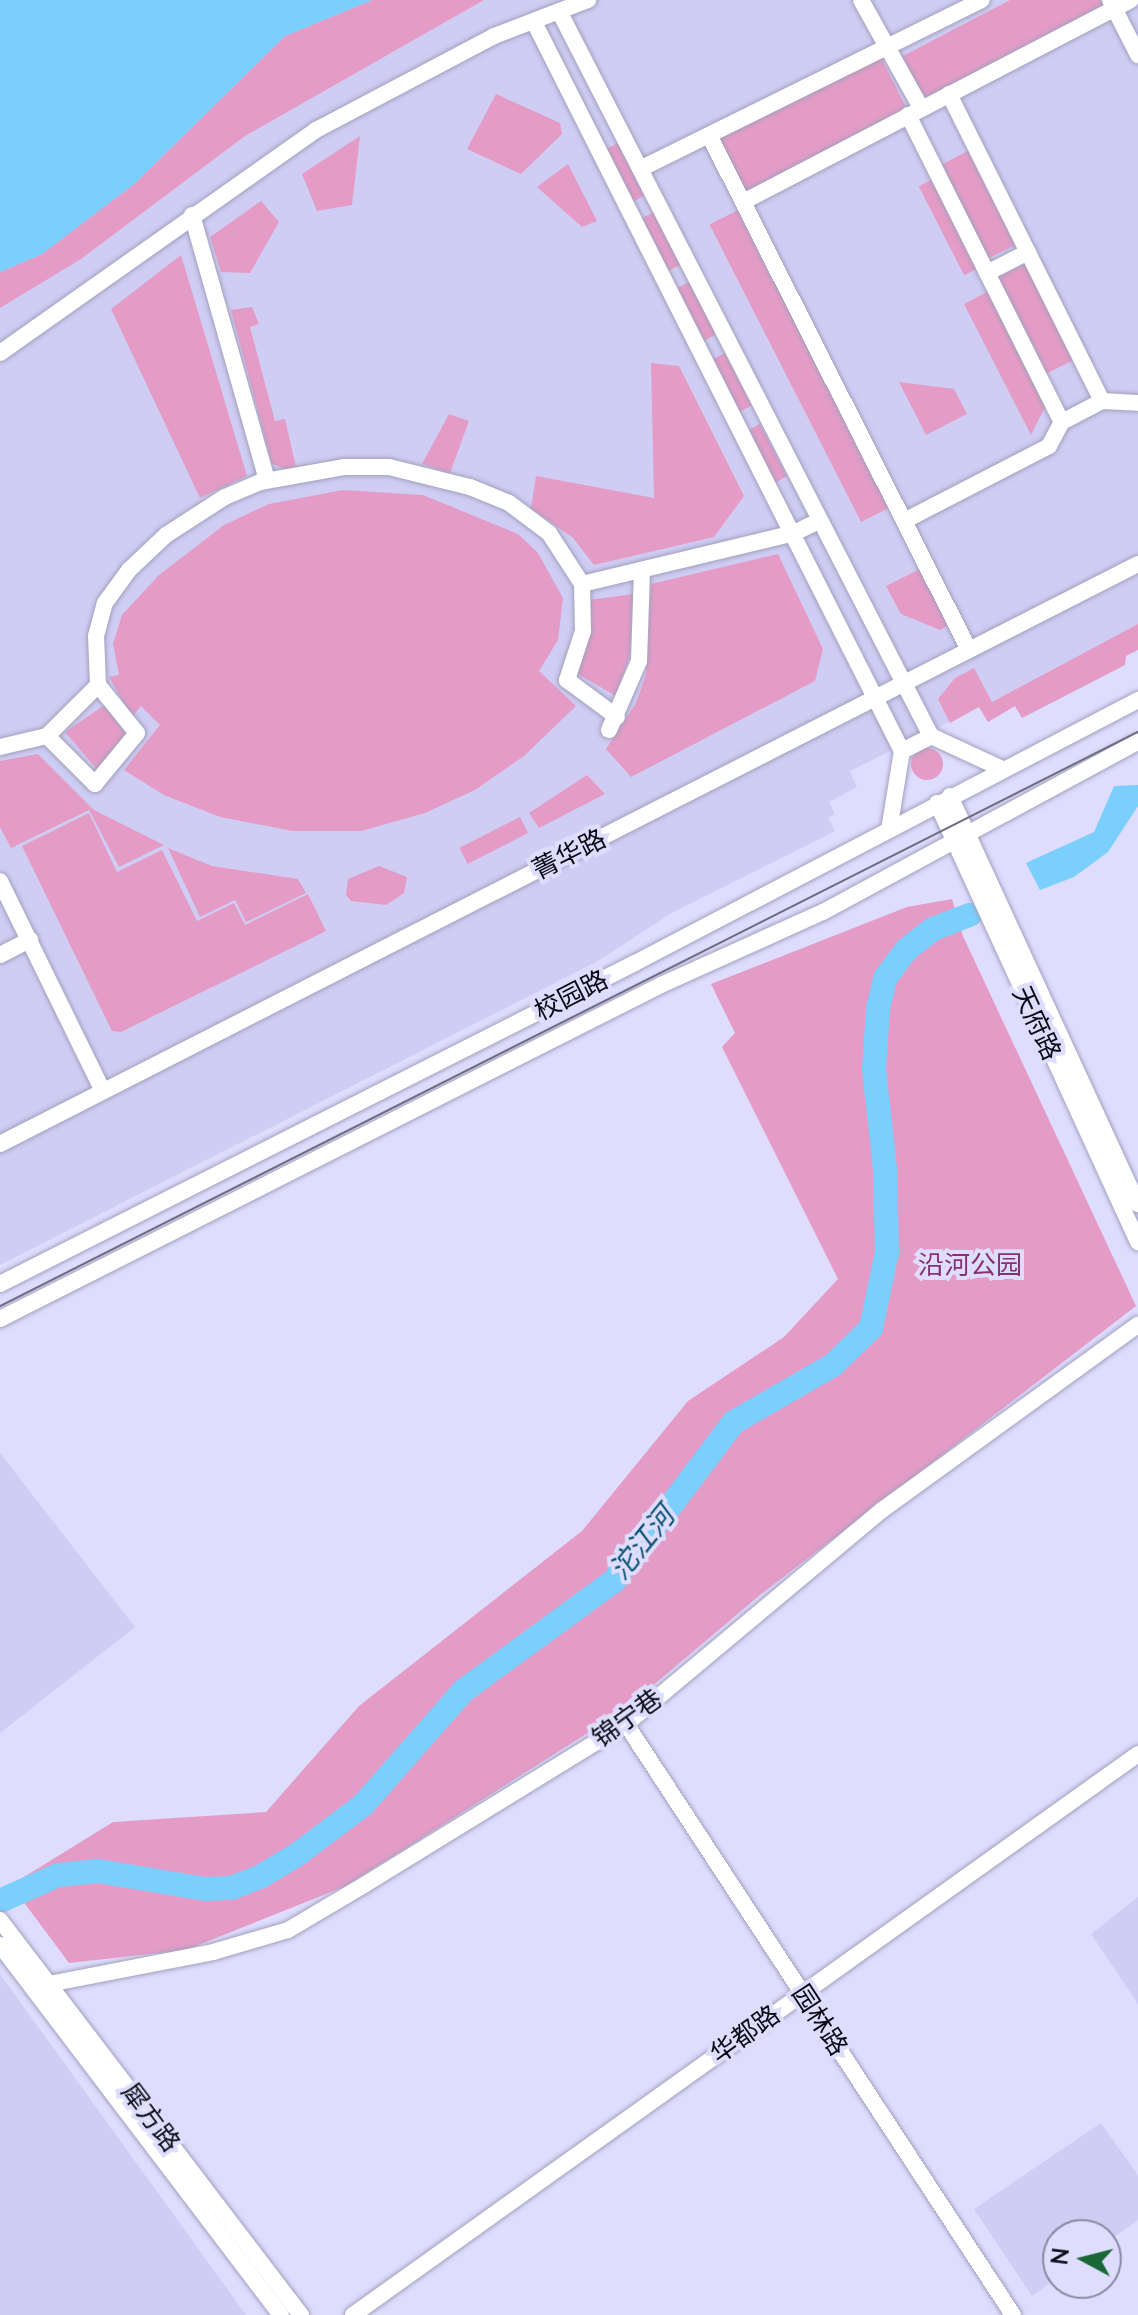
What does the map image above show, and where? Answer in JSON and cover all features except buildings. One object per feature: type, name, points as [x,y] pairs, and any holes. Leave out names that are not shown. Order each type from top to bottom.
[{"type":"street","points":[[0,353],[192,215],[354,107],[482,42],[588,0]]},
{"type":"street","points":[[861,0],[887,47],[987,273],[1062,422]]},
{"type":"street","points":[[640,169],[982,0]]},
{"type":"street","points":[[743,202],[1112,4],[1131,0]]},
{"type":"street","points":[[1112,4],[1138,55]]},
{"type":"street","points":[[559,11],[931,736],[1002,769]]},
{"type":"street","points":[[534,22],[902,751],[889,830]]},
{"type":"street","points":[[949,94],[1102,401]]},
{"type":"street","points":[[709,135],[969,650]]},
{"type":"street","points":[[192,215],[267,480]]},
{"type":"street","points":[[987,273],[1028,252]]},
{"type":"street","points":[[904,521],[1049,446],[1062,422],[1102,401],[1138,403]]},
{"type":"street","points":[[47,736],[95,784],[137,733],[98,685],[96,636],[105,603],[129,570],[166,535],[225,497],[267,480],[344,467],[389,467],[470,487],[509,503],[549,533],[582,584],[583,631],[567,680],[613,724],[639,661],[642,571]]},
{"type":"street","points":[[582,584],[794,533],[819,521]]},
{"type":"street","name":"菁华路","points":[[0,1144],[1138,564]]},
{"type":"street","points":[[0,747],[47,736],[98,685]]},
{"type":"street","name":"校园路","points":[[0,1284],[1138,700]]},
{"type":"street","points":[[902,751],[931,736]]},
{"type":"street","name":"校园路","points":[[0,1319],[961,838],[1132,745]]},
{"type":"street","name":"天府路","points":[[944,800],[1138,1242]]},
{"type":"street","name":"天府路","points":[[961,838],[1138,1204]]},
{"type":"street","points":[[0,881],[103,1091]]},
{"type":"street","points":[[0,955],[30,940]]},
{"type":"street","name":"锦宁巷","points":[[49,1984],[213,1952],[288,1930],[626,1724],[882,1510],[1138,1325]]},
{"type":"street","name":"园林路","points":[[626,1724],[1013,2315]]},
{"type":"street","name":"华都路","points":[[353,2315],[1138,1754]]},
{"type":"street","name":"犀方路","points":[[3,1932],[49,1984],[301,2315]]},
{"type":"street","name":"犀方路","points":[[3,1932],[281,2315]]},
{"type":"shaded area","points":[[0,0],[1138,0],[1138,624],[1126,631],[1125,665],[1022,718],[1015,706],[988,722],[979,707],[850,771],[857,787],[829,802],[835,814],[828,818],[835,831],[673,912],[598,961],[0,1265]]},
{"type":"shaded area","points":[[0,0],[372,0],[285,36],[134,184],[42,254],[0,272]]},
{"type":"shaded area","points":[[1138,785],[1138,806],[1108,852],[1074,877],[1040,890],[1026,863],[1094,832],[1114,786]]},
{"type":"shaded area","points":[[0,1453],[135,1627],[0,1733]]},
{"type":"shaded area","points":[[1138,1897],[1138,2004],[1091,1934]]},
{"type":"shaded area","points":[[0,1974],[246,2315],[0,2315]]},
{"type":"shaded area","points":[[1101,2123],[1138,2175],[1138,2220],[1122,2232],[1122,2219],[1042,2219],[1042,2289],[1032,2296],[974,2209]]},
{"type":"green space","points":[[372,0],[484,0],[245,136],[81,259],[0,308],[0,272],[42,254],[134,184],[285,36]]},
{"type":"green space","points":[[1010,0],[1107,0],[1110,6],[924,103],[901,57]]},
{"type":"green space","points":[[880,56],[907,109],[745,192],[718,139]]},
{"type":"green space","points":[[496,94],[560,123],[562,134],[521,174],[467,149]]},
{"type":"green space","points":[[360,136],[352,205],[317,211],[302,174]]},
{"type":"green space","points":[[618,143],[645,196],[631,202],[605,150]]},
{"type":"green space","points":[[972,149],[1020,243],[987,259],[939,166]]},
{"type":"green space","points":[[568,164],[597,221],[582,227],[537,187]]},
{"type":"green space","points":[[933,179],[978,268],[964,275],[919,186]]},
{"type":"green space","points":[[261,201],[279,222],[250,273],[221,272],[210,237]]},
{"type":"green space","points":[[738,210],[890,508],[861,522],[709,225]]},
{"type":"green space","points":[[654,212],[681,265],[667,271],[641,219]]},
{"type":"green space","points":[[181,255],[247,476],[200,498],[111,309]]},
{"type":"green space","points":[[1028,262],[1077,358],[1045,375],[996,278]]},
{"type":"green space","points":[[689,282],[717,334],[704,341],[677,289]]},
{"type":"green space","points":[[989,291],[1046,405],[1031,435],[964,304]]},
{"type":"green space","points":[[252,307],[259,324],[250,327],[275,421],[285,419],[296,467],[289,470],[272,464],[231,310]]},
{"type":"green space","points":[[725,353],[752,406],[738,412],[712,360]]},
{"type":"green space","points":[[651,363],[679,366],[744,496],[714,537],[594,565],[573,538],[531,508],[536,476],[654,498]]},
{"type":"green space","points":[[899,382],[954,389],[967,414],[926,435]]},
{"type":"green space","points":[[449,414],[469,421],[450,473],[422,464]]},
{"type":"green space","points":[[760,424],[787,477],[773,483],[747,431]]},
{"type":"green space","points":[[343,490],[423,495],[518,534],[538,553],[563,598],[558,640],[539,671],[576,706],[524,756],[475,790],[425,813],[361,831],[293,831],[220,817],[164,795],[124,770],[160,725],[141,706],[132,717],[109,677],[119,675],[113,644],[122,615],[159,575],[224,525],[269,504]]},
{"type":"green space","points":[[778,554],[823,649],[815,681],[631,777],[606,749],[636,703],[646,674],[651,584]]},
{"type":"green space","points":[[924,567],[952,623],[940,630],[901,614],[886,586]]},
{"type":"green space","points":[[633,594],[630,655],[616,696],[576,673],[586,646],[589,600]]},
{"type":"green space","points":[[1138,624],[1138,650],[1126,656],[1125,665],[1022,718],[1015,706],[988,722],[979,707],[950,723],[938,699],[955,678],[974,668],[992,702]]},
{"type":"green space","points":[[106,704],[128,738],[100,773],[65,732]]},
{"type":"green space","points":[[927,748],[938,753],[943,764],[938,775],[927,780],[916,775],[911,764],[916,753]]},
{"type":"green space","points":[[38,754],[94,810],[164,845],[119,867],[89,810],[11,848],[0,827],[0,761]]},
{"type":"green space","points":[[587,775],[605,794],[539,828],[529,813]]},
{"type":"green space","points":[[89,813],[117,872],[162,850],[197,921],[234,903],[245,925],[308,894],[326,931],[121,1032],[112,1031],[22,846]]},
{"type":"green space","points":[[520,817],[528,833],[468,864],[459,848]]},
{"type":"green space","points":[[168,848],[212,866],[298,879],[306,893],[246,922],[235,900],[200,917]]},
{"type":"green space","points":[[379,866],[407,877],[404,893],[386,905],[351,901],[346,895],[348,879]]},
{"type":"green space","name":"沿河公园","points":[[952,899],[963,936],[1136,1306],[760,1595],[624,1710],[346,1886],[186,1950],[69,1963],[11,1885],[113,1822],[266,1812],[359,1706],[582,1531],[688,1401],[784,1337],[838,1279],[722,1047],[735,1033],[711,984],[907,907]]},
{"type":"waterway","name":"沱江河","points":[[0,1901],[58,1875],[98,1871],[205,1889],[231,1888],[260,1877],[298,1854],[363,1805],[463,1691],[614,1581],[734,1422],[833,1365],[871,1328],[887,1252],[885,1169],[874,1069],[878,1008],[886,977],[906,950],[933,929],[970,915]]},
{"type":"tram line","points":[[0,1306],[1138,732]]}]
